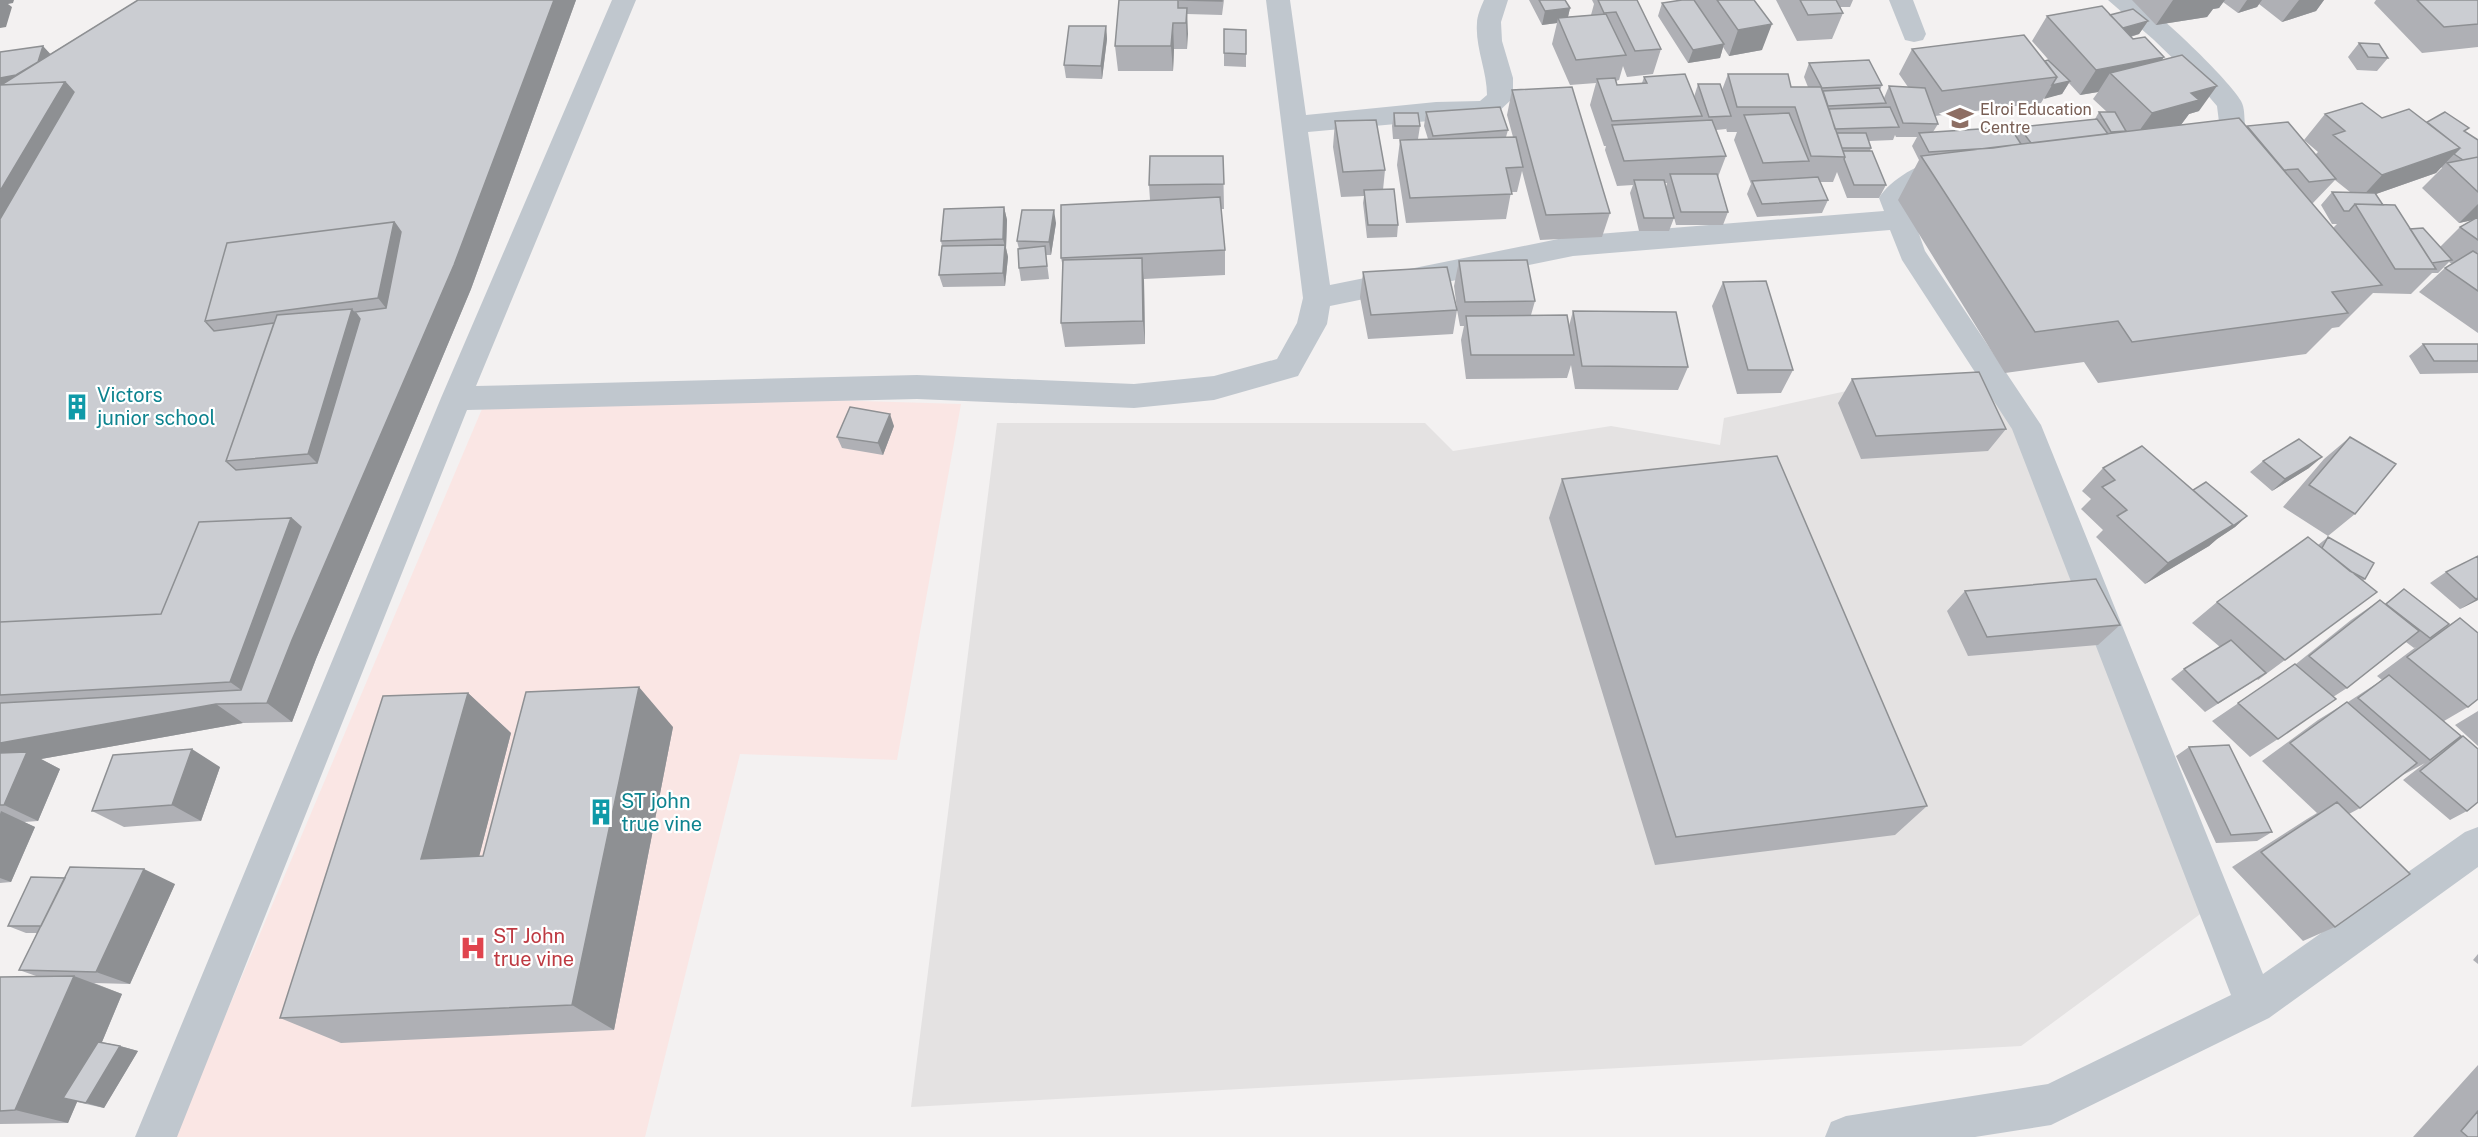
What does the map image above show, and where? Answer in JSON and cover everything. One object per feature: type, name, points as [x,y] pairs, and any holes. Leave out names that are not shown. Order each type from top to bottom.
[{"type":"street","points":[[156,1137],[456,398],[624,0]]},
{"type":"street","points":[[456,398],[917,387],[1134,396],[1214,388],[1287,368],[1312,324],[1317,298],[1278,0]]},
{"type":"street","points":[[1294,125],[1436,111],[1486,109],[1500,98],[1500,78],[1490,41],[1489,22],[1496,0]]},
{"type":"street","points":[[1901,0],[1914,34]]},
{"type":"street","points":[[2120,0],[2163,34],[2202,72],[2230,104],[2232,124],[2221,137],[2178,143]]},
{"type":"street","points":[[1970,165],[1946,167],[1912,181],[1893,198],[1912,253],[2026,425],[2255,1004]]},
{"type":"street","points":[[1317,298],[1573,246],[1901,219]]},
{"type":"street","points":[[1846,1137],[2051,1104],[2255,1004],[2478,845]]},
{"type":"shaded area","points":[[1978,383],[2018,423],[2203,912],[2021,1046],[911,1107],[997,423],[1425,423],[1453,451],[1611,426],[1720,445],[1724,418],[1851,390]]},
{"type":"shaded area","name":"ST John true vine","points":[[490,390],[961,404],[897,760],[740,754],[645,1137],[174,1137]]},
{"type":"building","name":"Victors junior school","points":[[138,0],[554,0],[454,265],[267,703],[216,704],[0,743],[0,703],[241,690],[301,527],[291,518],[199,522],[161,614],[0,622],[0,219],[74,92],[65,82],[1,85]],"holes":[[[394,222],[401,232],[386,308],[355,312],[360,319],[317,463],[236,470],[226,461],[274,323],[214,331],[205,321],[227,243]]]},
{"type":"building","points":[[1119,0],[1178,0],[1178,8],[1187,8],[1186,23],[1173,23],[1171,46],[1115,46]]},
{"type":"building","points":[[1539,0],[1565,0],[1570,8],[1545,11]]},
{"type":"building","points":[[1598,0],[1637,0],[1661,49],[1635,51],[1616,12],[1604,13]]},
{"type":"building","points":[[1694,0],[1724,44],[1693,50],[1662,3]]},
{"type":"building","points":[[1717,0],[1754,0],[1772,24],[1738,30]]},
{"type":"building","points":[[1800,0],[1836,0],[1843,13],[1808,15]]},
{"type":"building","points":[[2417,0],[2478,0],[2478,24],[2444,27]]},
{"type":"building","points":[[2102,6],[2133,39],[2145,37],[2164,57],[2096,70],[2047,16]]},
{"type":"building","points":[[2133,9],[2148,21],[2123,28],[2110,15]]},
{"type":"building","points":[[1606,14],[1626,55],[1576,60],[1558,18]]},
{"type":"building","points":[[1069,26],[1106,26],[1101,66],[1064,65]]},
{"type":"building","points":[[1224,29],[1246,30],[1246,54],[1224,53]]},
{"type":"building","points":[[2024,35],[2057,77],[1942,91],[1912,49]]},
{"type":"building","points":[[2359,43],[2379,44],[2388,58],[2368,57]]},
{"type":"building","points":[[43,46],[38,62],[16,75],[0,78],[0,52]]},
{"type":"building","points":[[2182,55],[2217,86],[2191,93],[2199,100],[2152,113],[2110,73]]},
{"type":"building","points":[[1869,60],[1882,85],[1822,88],[1809,63]]},
{"type":"building","points":[[2048,60],[2070,81],[2052,85],[2057,77],[2045,61]]},
{"type":"building","points":[[1685,74],[1702,116],[1612,121],[1597,79],[1615,78],[1617,85],[1647,83],[1644,77]]},
{"type":"building","points":[[1728,74],[1788,74],[1791,87],[1821,87],[1845,157],[1811,156],[1795,107],[1737,107]]},
{"type":"building","points":[[65,82],[0,191],[0,85]]},
{"type":"building","points":[[1698,84],[1720,84],[1731,116],[1709,117]]},
{"type":"building","points":[[1889,86],[1925,88],[1938,124],[1903,123]]},
{"type":"building","points":[[1572,87],[1610,213],[1546,215],[1512,90]]},
{"type":"building","points":[[1879,88],[1886,103],[1828,106],[1823,91]]},
{"type":"building","points":[[2362,103],[2382,118],[2409,109],[2460,148],[2382,175],[2333,135],[2345,131],[2325,114]]},
{"type":"building","points":[[1500,107],[1508,130],[1433,136],[1426,112]]},
{"type":"building","points":[[1890,107],[1899,127],[1835,129],[1829,109]]},
{"type":"building","points":[[2099,112],[2115,112],[2126,131],[2111,132]]},
{"type":"building","points":[[2445,112],[2469,128],[2464,131],[2478,140],[2478,157],[2463,160],[2454,154],[2460,148],[2427,122]]},
{"type":"building","points":[[1394,113],[1418,113],[1420,126],[1395,126]]},
{"type":"building","points":[[1789,113],[1809,161],[1763,163],[1744,115]]},
{"type":"building","points":[[2239,118],[2382,285],[2332,292],[2348,313],[2132,342],[2118,321],[2035,332],[1921,156]]},
{"type":"building","points":[[2097,119],[2108,134],[2031,143],[2019,127]]},
{"type":"building","points":[[1376,120],[1385,170],[1343,172],[1335,121]]},
{"type":"building","points":[[1712,120],[1726,156],[1624,161],[1612,125]]},
{"type":"building","points":[[2288,122],[2336,179],[2309,182],[2298,169],[2284,170],[2247,126]]},
{"type":"building","points":[[2010,127],[2021,144],[1929,152],[1919,133]]},
{"type":"building","points":[[1837,133],[1866,133],[1871,148],[1842,148]]},
{"type":"building","points":[[1516,137],[1523,167],[1506,168],[1512,194],[1410,198],[1400,140]]},
{"type":"building","points":[[1843,151],[1872,151],[1886,185],[1854,185]]},
{"type":"building","points":[[1150,156],[1223,156],[1224,184],[1149,185]]},
{"type":"building","points":[[2478,157],[2478,192],[2447,163]]},
{"type":"building","points":[[1670,174],[1717,174],[1728,212],[1681,212]]},
{"type":"building","points":[[1818,177],[1828,200],[1762,204],[1752,181]]},
{"type":"building","points":[[1634,180],[1664,180],[1674,218],[1644,218]]},
{"type":"building","points":[[1394,189],[1398,225],[1368,225],[1364,190]]},
{"type":"building","points":[[2332,192],[2375,193],[2383,205],[2355,204],[2349,211],[2344,211]]},
{"type":"building","points":[[1220,197],[1225,250],[1061,258],[1061,205]]},
{"type":"building","points":[[2355,204],[2395,205],[2436,269],[2395,269]]},
{"type":"building","points":[[1004,207],[1003,239],[941,241],[944,209]]},
{"type":"building","points":[[1022,210],[1054,210],[1049,242],[1017,241]]},
{"type":"building","points":[[2478,217],[2478,240],[2460,227]]},
{"type":"building","points":[[394,222],[378,298],[205,321],[227,243]]},
{"type":"building","points":[[2423,228],[2452,260],[2432,263],[2410,229]]},
{"type":"building","points":[[1005,245],[1003,273],[939,275],[942,246]]},
{"type":"building","points":[[1045,246],[1047,266],[1019,268],[1018,249]]},
{"type":"building","points":[[2473,251],[2478,254],[2478,291],[2445,268]]},
{"type":"building","points":[[1142,258],[1143,321],[1061,323],[1063,260]]},
{"type":"building","points":[[1527,260],[1535,301],[1465,302],[1459,261]]},
{"type":"building","points":[[1447,267],[1457,310],[1371,315],[1363,272]]},
{"type":"building","points":[[1766,281],[1793,370],[1748,370],[1723,282]]},
{"type":"building","points":[[352,309],[308,454],[226,461],[277,315]]},
{"type":"building","points":[[1573,311],[1676,312],[1688,367],[1582,366]]},
{"type":"building","points":[[1567,315],[1574,355],[1471,355],[1466,316]]},
{"type":"building","points":[[2423,344],[2478,344],[2478,361],[2434,361]]},
{"type":"building","points":[[1979,372],[2006,429],[1876,436],[1852,379]]},
{"type":"building","points":[[850,407],[890,414],[878,443],[837,437]]},
{"type":"building","points":[[2350,437],[2396,464],[2355,514],[2309,485]]},
{"type":"building","points":[[2299,439],[2322,457],[2285,479],[2263,461]]},
{"type":"building","points":[[2142,446],[2233,525],[2168,563],[2117,516],[2127,510],[2102,487],[2115,480],[2103,468]]},
{"type":"building","points":[[1777,456],[1927,806],[1676,837],[1562,479]]},
{"type":"building","points":[[2206,482],[2247,516],[2230,528],[2233,525],[2193,490]]},
{"type":"building","points":[[291,518],[230,682],[0,695],[0,622],[161,614],[199,522]]},
{"type":"building","points":[[2308,537],[2377,592],[2285,660],[2217,602]]},
{"type":"building","points":[[2328,537],[2374,563],[2365,579],[2350,571],[2322,548]]},
{"type":"building","points":[[2478,556],[2478,598],[2476,599],[2446,572]]},
{"type":"building","points":[[2096,579],[2120,625],[1987,637],[1965,591]]},
{"type":"building","points":[[2404,589],[2449,624],[2430,638],[2386,604]]},
{"type":"building","points":[[2380,600],[2419,631],[2347,688],[2309,656]]},
{"type":"building","points":[[2460,618],[2478,633],[2478,699],[2468,707],[2407,657]]},
{"type":"building","points":[[2231,640],[2266,673],[2218,703],[2184,669]]},
{"type":"building","points":[[2295,664],[2336,699],[2278,739],[2238,703]]},
{"type":"building","points":[[2389,675],[2461,736],[2430,760],[2358,698]]},
{"type":"building","points":[[639,687],[572,1005],[280,1018],[383,696],[468,693],[421,859],[483,856],[526,692]]},
{"type":"building","points":[[2347,702],[2417,763],[2360,808],[2290,743]]},
{"type":"building","points":[[2463,736],[2478,749],[2478,802],[2467,811],[2420,771]]},
{"type":"building","points":[[2229,745],[2272,832],[2231,835],[2189,747]]},
{"type":"building","points":[[192,749],[172,805],[92,811],[113,755]]},
{"type":"building","points":[[27,752],[4,805],[0,805],[0,753]]},
{"type":"building","points":[[2337,802],[2410,874],[2335,927],[2261,852]]},
{"type":"building","points":[[70,867],[144,869],[96,972],[19,970]]},
{"type":"building","points":[[31,877],[65,878],[41,926],[8,926]]},
{"type":"building","points":[[74,976],[15,1110],[0,1111],[0,977]]},
{"type":"building","points":[[98,1042],[120,1046],[86,1103],[63,1098]]},
{"type":"building","points":[[2478,1111],[2478,1137],[2468,1137],[2461,1131]]},
{"type":"place","name":"Elroi Education Centre","points":[[1960,118]]},
{"type":"place","name":"Victors junior school","points":[[77,407]]},
{"type":"place","name":"ST john true vine","points":[[601,812]]},
{"type":"place","name":"ST John true vine","points":[[473,948]]}]
